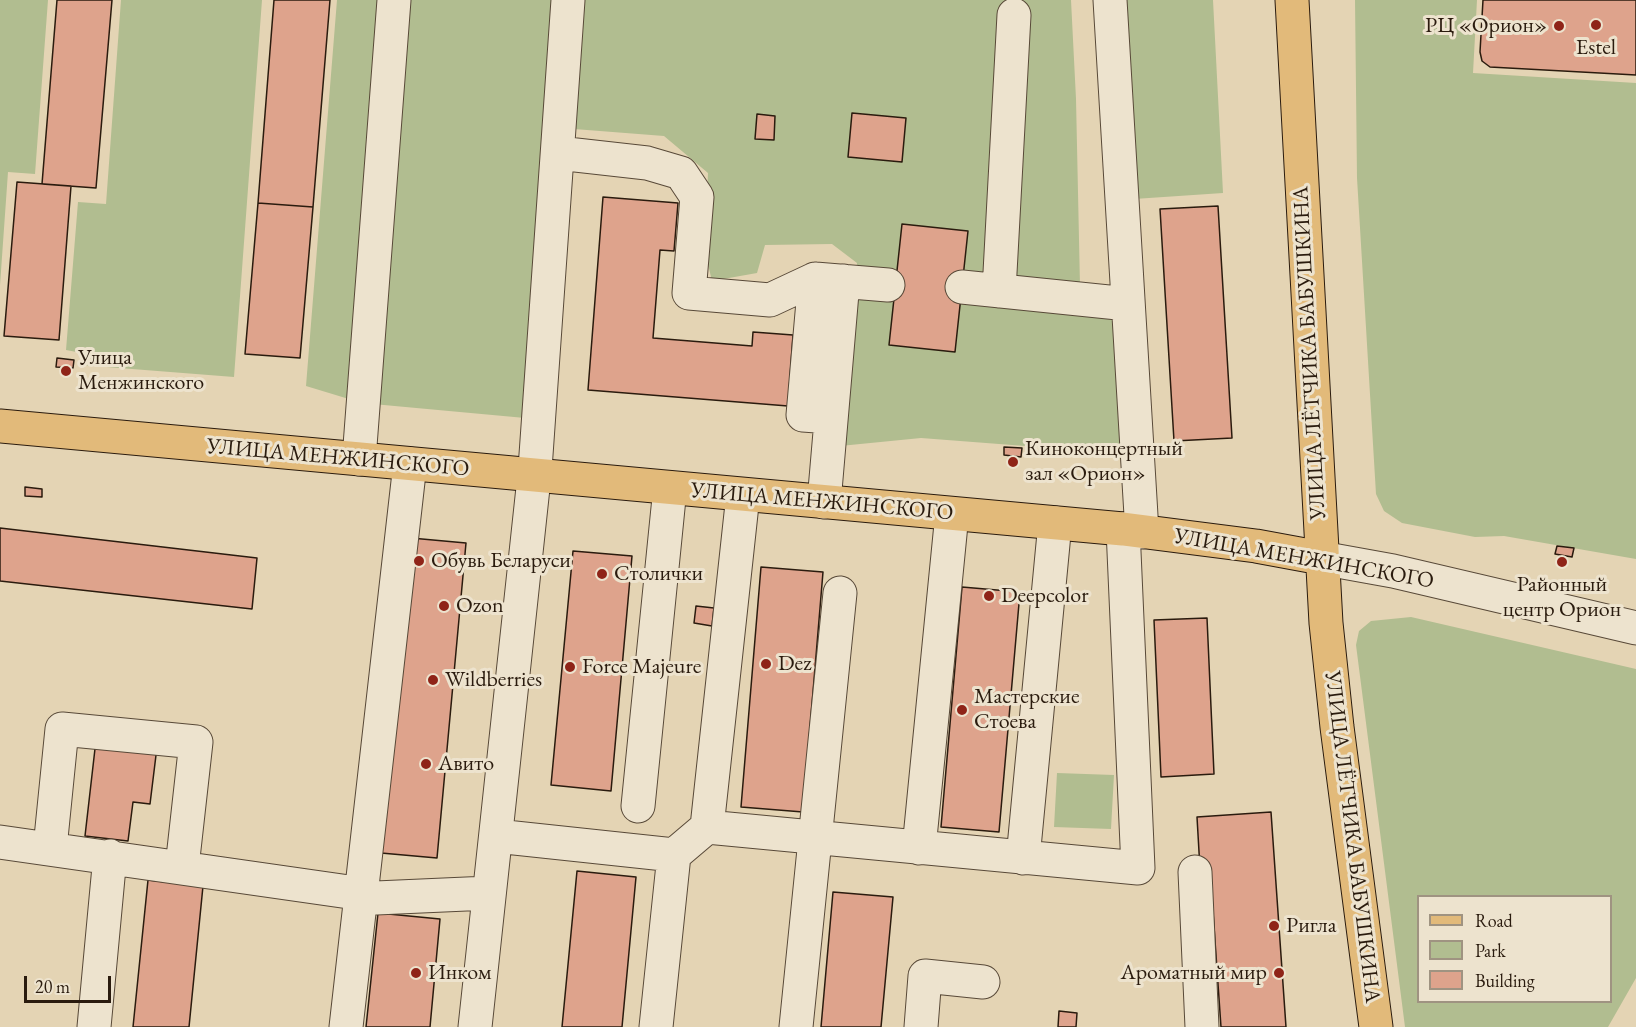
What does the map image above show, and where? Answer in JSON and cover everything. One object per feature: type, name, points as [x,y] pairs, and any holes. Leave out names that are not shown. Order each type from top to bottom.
[{"type":"main road","name":"УЛИЦА ЛЁТЧИКА БАБУШКИНА","points":[[1292,0],[1321,558],[1337,727],[1376,1027]]},
{"type":"main road","name":"УЛИЦА МЕНЖИНСКОГО","points":[[0,426],[1133,530],[1256,546],[1321,558]]},
{"type":"street","points":[[359,459],[394,0]]},
{"type":"street","points":[[475,1027],[535,476],[568,0]]},
{"type":"street","points":[[707,827],[1138,868],[1128,304],[1110,0]]},
{"type":"street","points":[[999,291],[1014,15]]},
{"type":"street","points":[[558,153],[647,163],[681,172],[697,197],[689,293],[770,300],[829,280],[888,285]]},
{"type":"street","points":[[824,502],[831,417],[829,280]]},
{"type":"street","points":[[962,286],[1128,304]]},
{"type":"street","points":[[346,1027],[363,894],[410,464]]},
{"type":"street","points":[[638,806],[670,488]]},
{"type":"street","points":[[656,1027],[675,855],[707,827],[743,495]]},
{"type":"street","points":[[919,848],[952,514]]},
{"type":"street","points":[[1023,858],[1055,523]]},
{"type":"street","name":"УЛИЦА МЕНЖИНСКОГО","points":[[1321,558],[1393,572],[1636,628]]},
{"type":"street","points":[[796,1027],[840,593]]},
{"type":"street","points":[[50,848],[62,729],[196,742],[182,867]]},
{"type":"street","points":[[496,836],[675,855]]},
{"type":"street","points":[[0,842],[110,856],[363,894],[376,898],[489,893]]},
{"type":"street","points":[[93,1027],[110,856]]},
{"type":"street","points":[[1195,872],[1202,1027]]},
{"type":"street","points":[[921,1027],[925,976],[983,982]]},
{"type":"green space","points":[[0,0],[48,0],[35,174],[8,172],[0,285]]},
{"type":"green space","points":[[121,0],[262,0],[234,377],[81,365],[82,353],[66,350],[78,202],[106,204]]},
{"type":"green space","points":[[337,0],[558,0],[525,418],[362,403],[306,386]]},
{"type":"green space","points":[[583,0],[1071,0],[1076,99],[1080,286],[1120,291],[1128,460],[1064,449],[921,438],[840,446],[857,263],[832,244],[765,245],[757,273],[712,281],[705,252],[708,173],[664,136],[574,129]]},
{"type":"green space","points":[[1121,0],[1213,0],[1223,193],[1134,199]]},
{"type":"green space","points":[[1355,0],[1477,0],[1473,73],[1636,83],[1636,559],[1504,536],[1475,537],[1402,523],[1384,511],[1376,494],[1357,178]]},
{"type":"green space","points":[[1411,617],[1636,669],[1636,978],[1608,1027],[1405,1027],[1356,645],[1359,631],[1371,621]]},
{"type":"green space","points":[[1057,773],[1114,775],[1111,829],[1054,827]]},
{"type":"building","points":[[57,0],[112,0],[96,188],[42,184]]},
{"type":"building","points":[[274,0],[330,0],[313,207],[258,203]]},
{"type":"building","name":"РЦ «Орион»","points":[[1483,0],[1636,0],[1636,75],[1490,67],[1482,61],[1480,52]]},
{"type":"building","points":[[852,113],[906,118],[902,162],[848,157]]},
{"type":"building","points":[[757,114],[775,116],[774,140],[755,139]]},
{"type":"building","points":[[17,182],[71,186],[59,340],[4,336]]},
{"type":"building","points":[[603,197],[678,203],[674,251],[660,250],[653,338],[752,346],[753,332],[793,335],[788,406],[588,390]]},
{"type":"building","points":[[258,203],[313,207],[300,358],[245,354]]},
{"type":"building","points":[[1218,206],[1232,438],[1174,441],[1160,209]]},
{"type":"building","points":[[902,224],[968,231],[955,352],[889,345]]},
{"type":"building","points":[[57,358],[74,360],[73,368],[56,367]]},
{"type":"building","points":[[1004,447],[1022,448],[1021,457],[1004,455]]},
{"type":"building","points":[[25,487],[42,489],[42,497],[25,496]]},
{"type":"building","points":[[0,528],[257,558],[252,609],[0,581]]},
{"type":"building","points":[[411,538],[466,543],[437,858],[381,853]]},
{"type":"building","points":[[1557,546],[1574,548],[1572,557],[1555,554]]},
{"type":"building","points":[[573,551],[632,556],[611,791],[551,785]]},
{"type":"building","points":[[761,567],[823,572],[803,812],[741,807]]},
{"type":"building","points":[[962,587],[1020,592],[999,832],[941,827]]},
{"type":"building","points":[[696,606],[714,608],[712,626],[694,623]]},
{"type":"building","points":[[1207,618],[1214,774],[1161,777],[1154,620]]},
{"type":"building","points":[[96,740],[157,747],[150,804],[133,802],[128,841],[85,836]]},
{"type":"building","points":[[1271,812],[1286,1027],[1221,1027],[1210,869],[1200,869],[1197,817]]},
{"type":"building","points":[[577,871],[636,877],[622,1027],[562,1027]]},
{"type":"building","points":[[148,880],[203,886],[189,1027],[133,1027]]},
{"type":"building","points":[[833,892],[893,897],[881,1027],[821,1027]]},
{"type":"building","points":[[378,913],[440,919],[430,1027],[366,1027]]},
{"type":"building","points":[[1059,1011],[1077,1013],[1076,1027],[1058,1027]]},
{"type":"place","name":"Estel","points":[[1596,25]]},
{"type":"place","name":"РЦ «Орион»","points":[[1559,26]]},
{"type":"place","name":"Улица Менжинского","points":[[66,371]]},
{"type":"place","name":"Киноконцертный зал «Орион»","points":[[1013,462]]},
{"type":"place","name":"Обувь Беларуси","points":[[419,561]]},
{"type":"place","name":"Районный центр Орион","points":[[1562,562]]},
{"type":"place","name":"Столички","points":[[602,574]]},
{"type":"place","name":"Deepcolor","points":[[989,596]]},
{"type":"place","name":"Ozon","points":[[444,606]]},
{"type":"place","name":"Dez","points":[[766,664]]},
{"type":"place","name":"Force Majeure","points":[[570,667]]},
{"type":"place","name":"Wildberries","points":[[433,680]]},
{"type":"place","name":"Мастерские Стоева","points":[[962,710]]},
{"type":"place","name":"Авито","points":[[426,764]]},
{"type":"place","name":"Ригла","points":[[1274,926]]},
{"type":"place","name":"Инком","points":[[416,973]]},
{"type":"place","name":"Ароматный мир","points":[[1279,973]]}]
